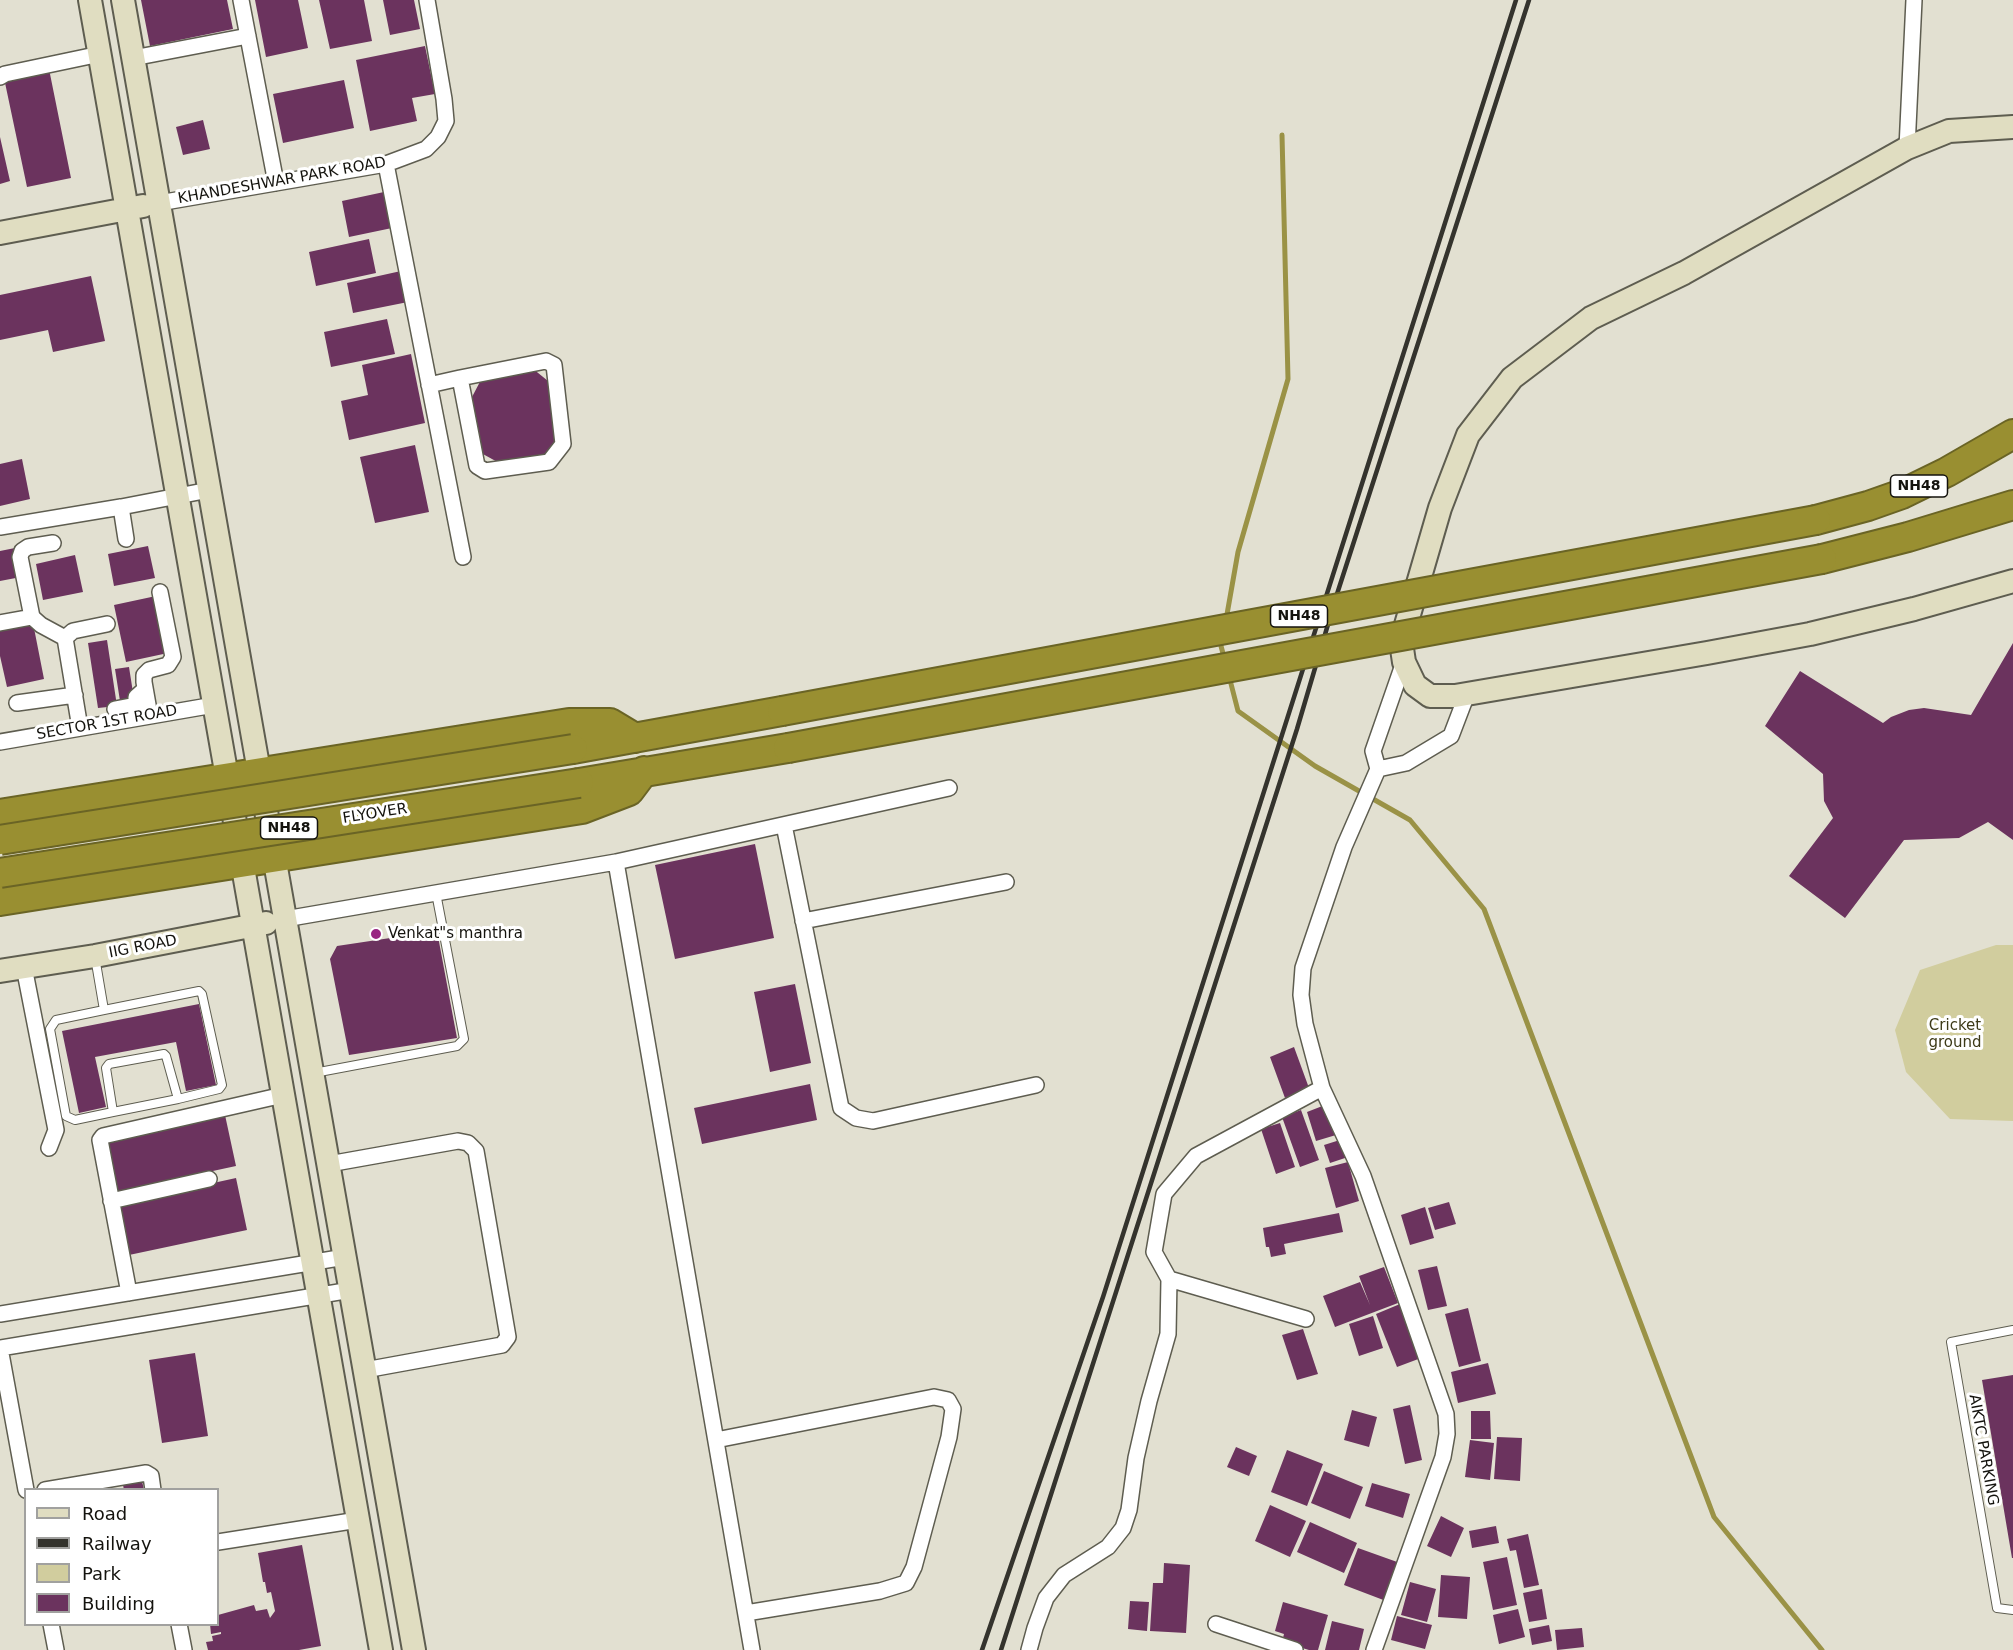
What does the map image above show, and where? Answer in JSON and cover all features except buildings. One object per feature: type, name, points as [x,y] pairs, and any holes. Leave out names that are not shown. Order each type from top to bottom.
[{"type":"highway","name":"NH48","points":[[0,840],[573,749],[1816,520],[1902,494],[1947,472],[2013,434]]},
{"type":"highway","name":"NH48","points":[[644,771],[788,748],[1822,559],[1908,537],[2013,505]]},
{"type":"highway","points":[[0,814],[569,723],[610,723],[635,738]]},
{"type":"highway","points":[[0,901],[582,808],[629,791],[644,771]]},
{"type":"highway","name":"FLYOVER","points":[[0,873],[644,771]]},
{"type":"main road","points":[[90,0],[381,1650]]},
{"type":"main road","points":[[123,0],[414,1650]]},
{"type":"main road","points":[[2013,127],[1949,131],[1907,148],[1684,273],[1590,318],[1512,378],[1468,435],[1440,508],[1401,642],[1404,662],[1415,685],[1430,696],[1455,696],[1810,634],[1914,609],[2013,581]]},
{"type":"main road","points":[[0,233],[159,203]]},
{"type":"main road","name":"IIG ROAD","points":[[0,972],[285,919]]},
{"type":"street","points":[[241,0],[276,183]]},
{"type":"street","name":"KHANDESHWAR PARK ROAD","points":[[159,203],[386,164],[426,149],[438,137],[446,121],[427,0]]},
{"type":"street","points":[[1907,148],[1914,0]]},
{"type":"street","points":[[133,58],[248,36]]},
{"type":"street","points":[[0,76],[100,54]]},
{"type":"street","points":[[386,164],[463,557]]},
{"type":"street","points":[[429,385],[460,378],[546,361],[554,365],[563,444],[549,462],[485,471],[477,466],[460,378]]},
{"type":"street","points":[[0,527],[209,490]]},
{"type":"street","points":[[121,507],[126,539]]},
{"type":"street","points":[[53,543],[28,547],[22,551],[20,557],[32,616],[41,625],[65,638]]},
{"type":"street","points":[[150,716],[144,675],[149,670],[168,665],[173,657],[160,592]]},
{"type":"street","points":[[0,623],[32,616]]},
{"type":"street","points":[[65,638],[73,631],[107,624]]},
{"type":"street","points":[[65,638],[80,728]]},
{"type":"street","points":[[1374,1650],[1443,1457],[1447,1434],[1446,1414],[1363,1176],[1322,1088],[1305,1024],[1301,995],[1303,968],[1344,847],[1376,772],[1373,751],[1404,662]]},
{"type":"street","points":[[115,709],[136,705],[136,697],[145,689]]},
{"type":"street","points":[[1376,772],[1406,763],[1451,736],[1467,694]]},
{"type":"street","points":[[17,703],[75,695]]},
{"type":"street","name":"SECTOR 1ST ROAD","points":[[0,742],[214,705]]},
{"type":"street","points":[[285,919],[616,862],[949,788]]},
{"type":"street","points":[[784,825],[842,1108],[856,1118],[873,1121],[1036,1085]]},
{"type":"street","points":[[616,862],[752,1650]]},
{"type":"street","points":[[803,921],[1006,882]]},
{"type":"street","points":[[24,967],[56,1130],[49,1148]]},
{"type":"street","points":[[1029,1650],[1046,1598],[1064,1575],[1108,1547],[1123,1527],[1129,1510],[1136,1458],[1168,1334],[1169,1279],[1154,1252],[1164,1194],[1196,1156],[1322,1088]]},
{"type":"street","points":[[129,1293],[100,1140],[103,1136],[283,1095]]},
{"type":"street","points":[[329,1164],[458,1141],[468,1143],[476,1151],[478,1162],[508,1337],[502,1345],[365,1370]]},
{"type":"street","points":[[111,1201],[209,1179]]},
{"type":"street","points":[[0,1314],[345,1257]]},
{"type":"street","points":[[1169,1279],[1306,1319]]},
{"type":"street","points":[[26,1488],[0,1348],[351,1290]]},
{"type":"street","points":[[716,1440],[934,1397],[948,1400],[953,1409],[949,1437],[917,1556],[906,1583],[880,1591],[746,1613]]},
{"type":"street","points":[[57,1488],[146,1473],[151,1476],[153,1488]]},
{"type":"street","points":[[219,1542],[358,1520]]},
{"type":"street","points":[[1216,1624],[1295,1650]]},
{"type":"street","points":[[51,1626],[56,1650]]},
{"type":"street","points":[[179,1626],[184,1650]]},
{"type":"lane","points":[[312,1073],[457,1046],[464,1039],[436,893]]},
{"type":"lane","points":[[94,956],[104,1010]]},
{"type":"lane","points":[[199,991],[202,994],[222,1085],[219,1089],[178,1098],[75,1120],[66,1116],[50,1029],[56,1020],[199,991]]},
{"type":"lane","points":[[113,1112],[106,1068],[110,1064],[164,1054],[178,1098]]},
{"type":"lane","name":"AIKTC PARKING","points":[[2013,1330],[1951,1342],[1997,1608],[2013,1610]]},
{"type":"green space","name":"Cricket ground","points":[[1996,945],[2013,945],[2013,1121],[1950,1119],[1906,1072],[1895,1030],[1920,970]]},
{"type":"waterway","points":[[1226,620],[1238,552],[1288,379],[1282,135]]},
{"type":"waterway","points":[[1222,638],[1221,646],[1225,661]]},
{"type":"waterway","points":[[1229,676],[1238,711],[1315,766],[1410,820],[1484,909],[1714,1517],[1822,1650]]},
{"type":"railway","points":[[982,1650],[1103,1297],[1516,0]]},
{"type":"railway","points":[[1001,1650],[1297,729],[1337,594],[1529,0]]},
{"type":"place","name":"Venkat\"s manthra","points":[[376,934]]}]
